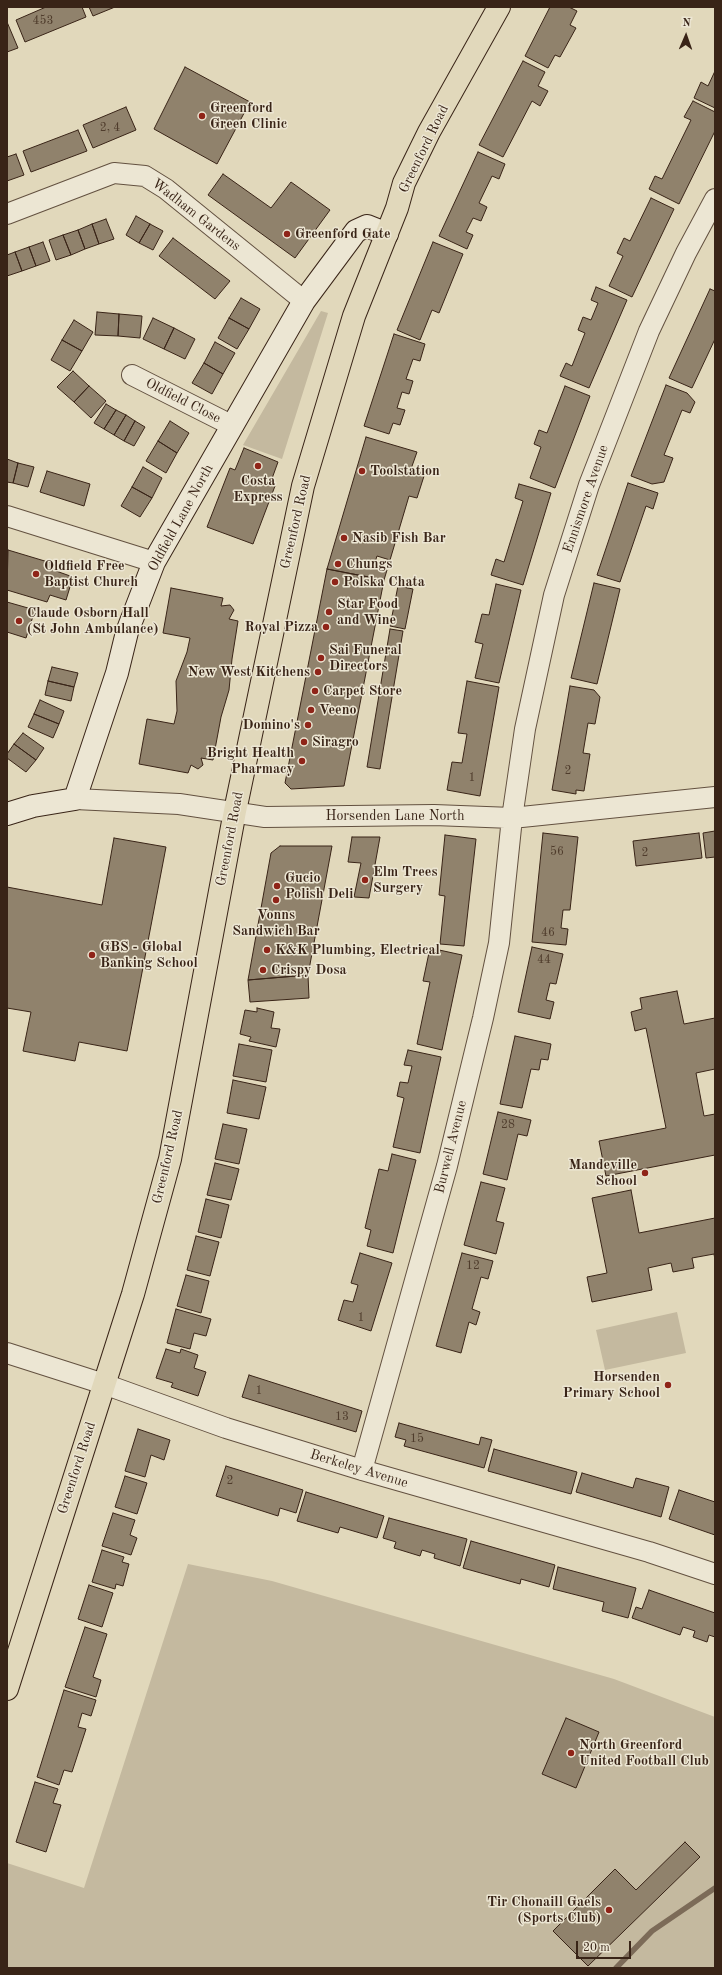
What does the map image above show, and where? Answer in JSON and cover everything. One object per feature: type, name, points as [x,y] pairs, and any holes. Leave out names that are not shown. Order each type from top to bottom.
[{"type":"main road","name":"Greenford Road","points":[[7,1689],[133,1294],[170,1159],[235,811],[303,486],[354,316],[386,234],[398,208],[407,176],[429,132],[498,7]]},
{"type":"street","name":"Wadham Gardens","points":[[7,214],[114,172],[145,176],[166,189],[304,301]]},
{"type":"street","name":"Ennismore Avenue","points":[[512,818],[525,729],[554,595],[589,485],[649,331],[686,253],[715,199]]},
{"type":"street","name":"Oldfield Lane North","points":[[75,799],[117,673],[127,632],[154,562],[304,301],[356,231],[368,226],[386,234]]},
{"type":"street","name":"Oldfield Close","points":[[132,375],[233,426]]},
{"type":"street","points":[[7,516],[154,562]]},
{"type":"street","name":"Horsenden Lane North","points":[[75,799],[179,804],[235,811],[265,817],[434,815],[512,818],[715,796]]},
{"type":"street","points":[[7,814],[33,806],[75,799]]},
{"type":"street","name":"Burwell Avenue","points":[[362,1470],[447,1166],[483,1018],[499,942],[512,818]]},
{"type":"street","name":"Berkeley Avenue","points":[[7,1353],[104,1384],[226,1428],[362,1470],[649,1552],[715,1574]]},
{"type":"shaded area","points":[[321,311],[328,313],[282,459],[243,445]]},
{"type":"shaded area","points":[[677,1312],[686,1353],[605,1370],[596,1330]]},
{"type":"shaded area","points":[[188,1564],[272,1581],[614,1679],[715,1717],[715,1968],[7,1968],[7,1863],[84,1888]]},
{"type":"building","points":[[46,7],[82,7],[86,17],[25,42],[16,20]]},
{"type":"building","points":[[89,7],[115,7],[93,16]]},
{"type":"building","points":[[550,7],[569,7],[577,11],[570,25],[576,28],[560,57],[555,55],[548,68],[525,56]]},
{"type":"building","points":[[7,22],[18,48],[7,52]]},
{"type":"building","points":[[523,61],[545,72],[538,86],[548,91],[540,106],[532,101],[503,157],[479,145]]},
{"type":"building","name":"Greenford Green Clinic","points":[[185,67],[250,102],[217,164],[154,129]]},
{"type":"building","points":[[715,71],[715,108],[694,98],[701,82],[708,86]]},
{"type":"building","points":[[693,101],[715,112],[715,131],[679,204],[649,189],[655,176],[662,179],[691,120],[684,117]]},
{"type":"building","points":[[126,107],[136,130],[93,148],[83,125]]},
{"type":"building","points":[[78,130],[87,151],[31,172],[23,151]]},
{"type":"building","points":[[478,152],[505,164],[499,179],[492,176],[479,203],[487,207],[481,221],[473,218],[466,232],[473,235],[467,249],[439,236]]},
{"type":"building","points":[[16,154],[24,175],[7,181],[7,157]]},
{"type":"building","name":"Greenford Gate","points":[[223,174],[271,208],[291,182],[330,210],[295,258],[208,195]]},
{"type":"building","points":[[651,198],[674,209],[632,297],[609,286],[623,256],[617,253],[624,238],[630,241]]},
{"type":"building","points":[[136,216],[150,224],[139,243],[126,235]]},
{"type":"building","points":[[106,219],[114,239],[99,244],[92,224]]},
{"type":"building","points":[[92,224],[99,244],[85,249],[78,230]]},
{"type":"building","points":[[150,224],[163,231],[153,250],[139,243]]},
{"type":"building","points":[[78,230],[85,249],[71,255],[63,235]]},
{"type":"building","points":[[63,235],[71,255],[56,260],[49,240]]},
{"type":"building","points":[[173,238],[230,281],[215,299],[159,256]]},
{"type":"building","points":[[43,242],[50,261],[36,266],[29,247]]},
{"type":"building","points":[[433,242],[463,254],[439,313],[432,310],[420,340],[397,330]]},
{"type":"building","points":[[29,247],[36,266],[22,271],[15,252]]},
{"type":"building","points":[[15,252],[22,271],[7,276],[7,255]]},
{"type":"building","points":[[596,287],[627,300],[589,388],[560,376],[566,363],[572,366],[585,333],[578,330],[583,317],[591,320],[598,303],[591,300]]},
{"type":"building","points":[[710,289],[715,291],[715,339],[692,388],[669,378]]},
{"type":"building","points":[[241,298],[260,309],[249,329],[229,318]]},
{"type":"building","points":[[97,312],[119,314],[118,336],[95,335]]},
{"type":"building","points":[[119,314],[142,316],[140,338],[118,336]]},
{"type":"building","points":[[153,318],[174,328],[164,349],[143,339]]},
{"type":"building","points":[[229,318],[249,329],[237,349],[218,338]]},
{"type":"building","points":[[74,320],[93,332],[82,351],[62,340]]},
{"type":"building","points":[[174,328],[195,339],[185,359],[164,349]]},
{"type":"building","points":[[394,334],[425,344],[420,361],[413,359],[406,379],[413,381],[409,394],[402,392],[397,408],[405,410],[400,425],[393,423],[389,434],[364,426]]},
{"type":"building","points":[[62,340],[82,351],[70,371],[51,360]]},
{"type":"building","points":[[215,342],[235,353],[223,374],[204,363]]},
{"type":"building","points":[[204,363],[223,374],[212,394],[192,383]]},
{"type":"building","points":[[73,371],[89,386],[74,402],[57,387]]},
{"type":"building","points":[[666,385],[687,393],[695,402],[690,413],[682,410],[664,455],[673,458],[664,482],[652,484],[631,476]]},
{"type":"building","points":[[89,386],[106,401],[91,418],[74,402]]},
{"type":"building","points":[[565,386],[590,396],[555,488],[530,478],[541,447],[534,444],[539,430],[547,433]]},
{"type":"building","points":[[106,404],[116,410],[104,429],[94,423]]},
{"type":"building","points":[[116,410],[126,415],[114,435],[104,429]]},
{"type":"building","points":[[126,415],[135,421],[124,441],[114,435]]},
{"type":"building","points":[[135,421],[145,427],[134,446],[124,441]]},
{"type":"building","points":[[170,421],[189,433],[177,453],[158,441]]},
{"type":"building","points":[[366,437],[417,452],[411,469],[425,473],[417,498],[409,496],[390,560],[377,556],[374,565],[387,570],[384,580],[327,569]]},
{"type":"building","points":[[158,441],[177,453],[166,473],[146,461]]},
{"type":"building","points":[[244,448],[278,462],[270,484],[275,486],[253,544],[207,527],[230,468],[235,470]]},
{"type":"building","points":[[7,459],[18,463],[13,483],[7,482]]},
{"type":"building","points":[[18,463],[34,467],[28,487],[13,483]]},
{"type":"building","points":[[143,467],[162,478],[152,498],[132,487]]},
{"type":"building","points":[[47,471],[90,484],[84,506],[40,492]]},
{"type":"building","points":[[628,483],[658,493],[653,509],[646,506],[620,582],[597,575]]},
{"type":"building","points":[[519,484],[551,493],[523,585],[491,575],[496,559],[504,562],[523,501],[515,498]]},
{"type":"building","points":[[132,487],[152,498],[140,517],[121,506]]},
{"type":"building","name":"Oldfield Free Baptist Church","points":[[8,550],[58,565],[56,571],[73,577],[66,600],[50,595],[47,602],[7,590]]},
{"type":"building","points":[[327,569],[384,580],[344,786],[291,789],[285,783]]},
{"type":"building","points":[[594,583],[620,589],[597,684],[571,678]]},
{"type":"building","points":[[496,584],[521,590],[499,683],[475,678],[483,644],[475,642],[482,614],[489,615]]},
{"type":"building","points":[[398,586],[413,589],[405,629],[390,626]]},
{"type":"building","points":[[171,588],[223,598],[221,606],[230,605],[234,610],[229,619],[238,621],[229,690],[221,717],[213,760],[201,758],[203,765],[198,769],[191,765],[188,773],[139,764],[147,719],[174,724],[177,711],[176,681],[187,652],[190,638],[163,633]]},
{"type":"building","name":"Claude Osborn Hall (St John Ambulance)","points":[[7,602],[35,610],[26,638],[7,632]]},
{"type":"building","points":[[390,629],[403,631],[380,769],[367,767]]},
{"type":"building","points":[[52,667],[78,673],[74,687],[48,681]]},
{"type":"building","points":[[48,681],[74,687],[71,701],[45,695]]},
{"type":"building","points":[[467,681],[499,687],[480,796],[447,790],[452,762],[462,763],[467,734],[458,733]]},
{"type":"building","points":[[570,686],[594,690],[600,697],[595,724],[588,723],[583,753],[590,754],[584,791],[576,790],[576,794],[552,790]]},
{"type":"building","points":[[40,700],[64,711],[59,724],[34,714]]},
{"type":"building","points":[[34,714],[59,724],[53,738],[28,727]]},
{"type":"building","points":[[23,733],[44,748],[36,760],[14,744]]},
{"type":"building","points":[[14,744],[36,760],[26,772],[7,758],[7,754]]},
{"type":"building","points":[[715,831],[715,857],[706,858],[703,833]]},
{"type":"building","points":[[543,833],[578,837],[570,910],[563,910],[561,928],[568,929],[566,945],[532,942]]},
{"type":"building","points":[[699,833],[702,858],[636,866],[633,841]]},
{"type":"building","points":[[445,835],[476,839],[464,946],[440,944],[445,896],[439,895]]},
{"type":"building","name":"Elm Trees Surgery","points":[[352,837],[380,837],[369,898],[354,897],[361,863],[348,862]]},
{"type":"building","points":[[114,838],[166,847],[127,1051],[79,1042],[75,1061],[23,1051],[31,1012],[7,1008],[7,887],[102,905]]},
{"type":"building","points":[[280,846],[332,846],[308,975],[248,980],[271,853]]},
{"type":"building","points":[[532,947],[563,954],[556,984],[550,983],[546,1000],[554,1002],[550,1019],[518,1012]]},
{"type":"building","points":[[430,948],[462,955],[442,1050],[417,1044],[430,982],[423,981]]},
{"type":"building","points":[[308,975],[309,998],[250,1002],[248,980]]},
{"type":"building","points":[[677,991],[684,1024],[715,1018],[715,1069],[696,1073],[704,1116],[715,1114],[715,1155],[606,1176],[599,1141],[666,1128],[646,1028],[635,1031],[631,1012],[642,1009],[640,998]]},
{"type":"building","points":[[257,1008],[274,1012],[271,1028],[280,1029],[276,1047],[249,1041],[251,1037],[240,1034],[245,1010],[257,1012]]},
{"type":"building","points":[[515,1036],[551,1044],[548,1060],[541,1059],[539,1070],[531,1069],[522,1108],[500,1104]]},
{"type":"building","points":[[239,1044],[272,1050],[266,1082],[233,1076]]},
{"type":"building","points":[[408,1050],[441,1057],[420,1153],[393,1147],[404,1098],[397,1096],[400,1082],[408,1083],[412,1066],[404,1065]]},
{"type":"building","points":[[233,1080],[266,1087],[259,1119],[227,1113]]},
{"type":"building","points":[[498,1112],[531,1120],[527,1136],[518,1134],[507,1180],[483,1174]]},
{"type":"building","points":[[223,1124],[247,1129],[239,1164],[215,1159]]},
{"type":"building","points":[[392,1154],[416,1160],[393,1253],[367,1246],[371,1230],[365,1228],[379,1169],[388,1171]]},
{"type":"building","points":[[215,1163],[239,1169],[231,1200],[207,1195]]},
{"type":"building","points":[[481,1182],[505,1188],[496,1221],[504,1223],[496,1254],[464,1245]]},
{"type":"building","points":[[631,1190],[639,1233],[715,1218],[715,1260],[714,1254],[692,1258],[694,1268],[673,1272],[671,1263],[648,1268],[652,1290],[592,1302],[587,1277],[607,1273],[592,1198]]},
{"type":"building","points":[[206,1199],[229,1205],[221,1238],[198,1232]]},
{"type":"building","points":[[196,1236],[219,1242],[210,1276],[187,1270]]},
{"type":"building","points":[[360,1253],[392,1263],[371,1331],[338,1320],[344,1300],[353,1302],[358,1285],[351,1283]]},
{"type":"building","points":[[462,1253],[493,1261],[488,1279],[481,1277],[472,1309],[480,1312],[476,1325],[469,1322],[461,1353],[436,1346]]},
{"type":"building","points":[[186,1275],[209,1281],[201,1313],[177,1306]]},
{"type":"building","points":[[176,1309],[211,1319],[206,1336],[194,1333],[190,1349],[167,1343]]},
{"type":"building","points":[[166,1349],[180,1353],[181,1349],[198,1355],[194,1368],[206,1372],[198,1396],[171,1387],[173,1383],[156,1378]]},
{"type":"building","points":[[249,1375],[362,1411],[356,1432],[242,1397]]},
{"type":"building","points":[[399,1423],[479,1445],[481,1437],[492,1440],[484,1468],[404,1446],[406,1440],[395,1437]]},
{"type":"building","points":[[138,1429],[170,1440],[164,1460],[151,1455],[145,1477],[125,1471]]},
{"type":"building","points":[[494,1449],[577,1472],[571,1494],[488,1471]]},
{"type":"building","points":[[226,1466],[303,1490],[296,1513],[280,1508],[278,1516],[216,1496]]},
{"type":"building","points":[[582,1473],[633,1488],[636,1478],[669,1487],[661,1517],[576,1492]]},
{"type":"building","points":[[125,1476],[147,1483],[137,1514],[115,1507]]},
{"type":"building","points":[[679,1490],[715,1502],[715,1535],[669,1519]]},
{"type":"building","points":[[306,1492],[384,1516],[377,1538],[340,1527],[338,1533],[297,1521]]},
{"type":"building","points":[[113,1513],[135,1520],[130,1535],[137,1538],[131,1555],[102,1546]]},
{"type":"building","points":[[389,1518],[467,1539],[460,1566],[434,1558],[435,1554],[422,1550],[420,1556],[394,1548],[396,1542],[383,1538]]},
{"type":"building","points":[[471,1541],[555,1565],[549,1587],[521,1579],[520,1584],[463,1568]]},
{"type":"building","points":[[102,1550],[124,1557],[122,1562],[129,1564],[123,1586],[116,1584],[115,1589],[92,1582]]},
{"type":"building","points":[[558,1567],[636,1588],[628,1618],[602,1611],[604,1602],[553,1589]]},
{"type":"building","points":[[89,1585],[113,1593],[102,1627],[78,1619]]},
{"type":"building","points":[[649,1590],[715,1613],[715,1637],[709,1635],[707,1642],[693,1637],[695,1631],[683,1627],[680,1635],[632,1618],[636,1607],[642,1609]]},
{"type":"building","points":[[85,1627],[107,1634],[93,1677],[101,1680],[96,1697],[65,1687]]},
{"type":"building","points":[[64,1690],[96,1700],[91,1716],[82,1713],[78,1727],[86,1729],[72,1772],[64,1770],[59,1785],[37,1777]]},
{"type":"building","name":"North Greenford United Football Club","points":[[566,1718],[599,1732],[576,1788],[542,1774]]},
{"type":"building","points":[[35,1782],[58,1789],[53,1803],[61,1805],[46,1852],[16,1842]]},
{"type":"building","name":"Tir Chonaill Gaels (Sports Club)","points":[[685,1842],[700,1857],[588,1966],[553,1931],[615,1869],[636,1890]]},
{"type":"waterway","points":[[616,1968],[652,1931],[715,1888]]},
{"type":"place","name":"Greenford Green Clinic","points":[[202,116]]},
{"type":"place","name":"Greenford Gate","points":[[287,234]]},
{"type":"place","name":"Costa Express","points":[[258,466]]},
{"type":"place","name":"Toolstation","points":[[362,471]]},
{"type":"place","name":"Nasib Fish Bar","points":[[344,538]]},
{"type":"place","name":"Chungs","points":[[338,564]]},
{"type":"place","name":"Oldfield Free Baptist Church","points":[[36,574]]},
{"type":"place","name":"Polska Chata","points":[[335,582]]},
{"type":"place","name":"Star Food and Wine","points":[[329,612]]},
{"type":"place","name":"Claude Osborn Hall (St John Ambulance)","points":[[19,621]]},
{"type":"place","name":"Royal Pizza","points":[[326,627]]},
{"type":"place","name":"Sai Funeral Directors","points":[[321,658]]},
{"type":"place","name":"New West Kitchens","points":[[318,672]]},
{"type":"place","name":"Carpet Store","points":[[315,691]]},
{"type":"place","name":"Veeno","points":[[311,710]]},
{"type":"place","name":"Domino's","points":[[308,725]]},
{"type":"place","name":"Siragro","points":[[304,742]]},
{"type":"place","name":"Bright Health Pharmacy","points":[[302,761]]},
{"type":"place","name":"Elm Trees Surgery","points":[[365,880]]},
{"type":"place","name":"Gucio Polish Deli","points":[[277,886]]},
{"type":"place","name":"Vonns Sandwich Bar","points":[[276,900]]},
{"type":"place","name":"K&K Plumbing, Electrical","points":[[267,950]]},
{"type":"place","name":"GBS - Global Banking School","points":[[92,955]]},
{"type":"place","name":"Crispy Dosa","points":[[263,970]]},
{"type":"place","name":"Mandeville School","points":[[645,1173]]},
{"type":"place","name":"Horsenden Primary School","points":[[668,1385]]},
{"type":"place","name":"North Greenford United Football Club","points":[[571,1753]]},
{"type":"place","name":"Tir Chonaill Gaels (Sports Club)","points":[[609,1910]]}]
